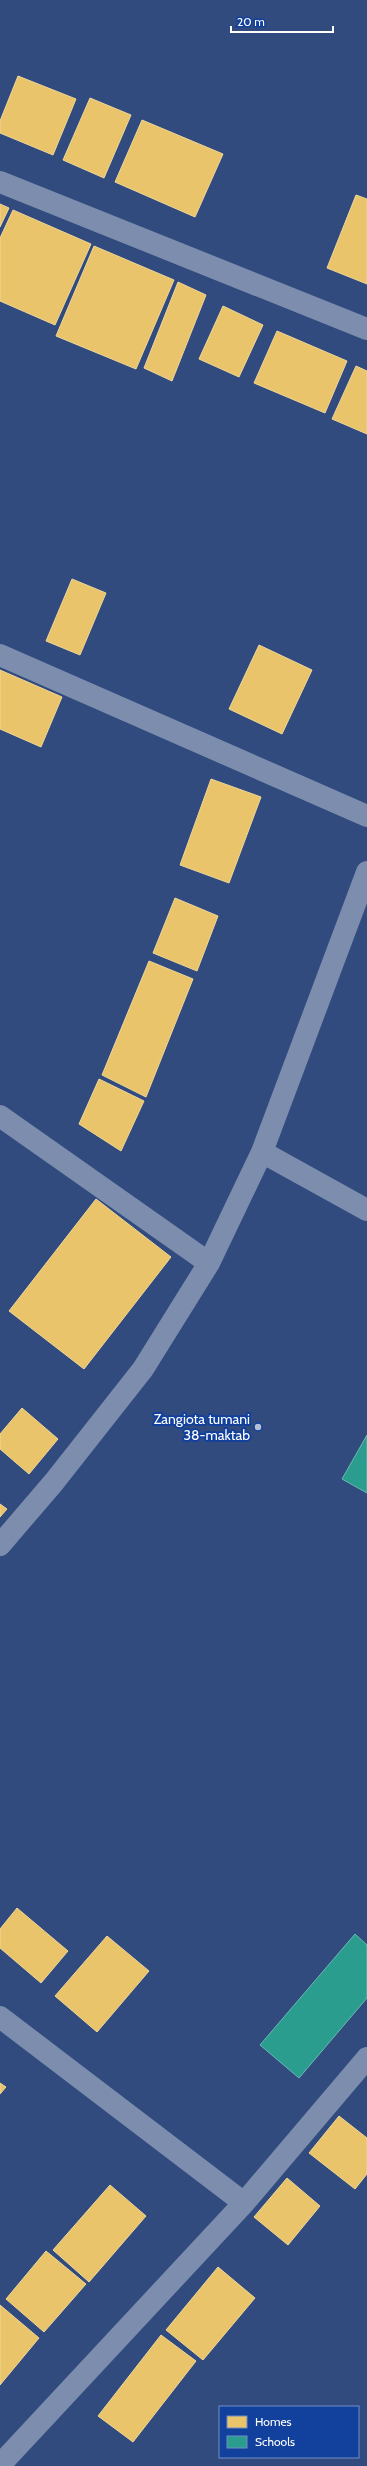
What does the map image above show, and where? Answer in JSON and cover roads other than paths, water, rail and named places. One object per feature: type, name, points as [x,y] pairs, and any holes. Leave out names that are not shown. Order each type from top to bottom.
[{"type":"street","points":[[0,182],[367,329]]},
{"type":"street","points":[[0,655],[367,816]]},
{"type":"street","points":[[0,1545],[54,1482],[143,1369],[210,1263],[262,1152],[367,872]]},
{"type":"street","points":[[0,1116],[210,1263]]},
{"type":"street","points":[[262,1152],[367,1210]]},
{"type":"street","points":[[0,2017],[244,2203]]},
{"type":"street","points":[[0,2465],[244,2203],[367,2058]]},
{"type":"place","name":"Zangiota tumani 38-maktab","points":[[258,1427]]}]
